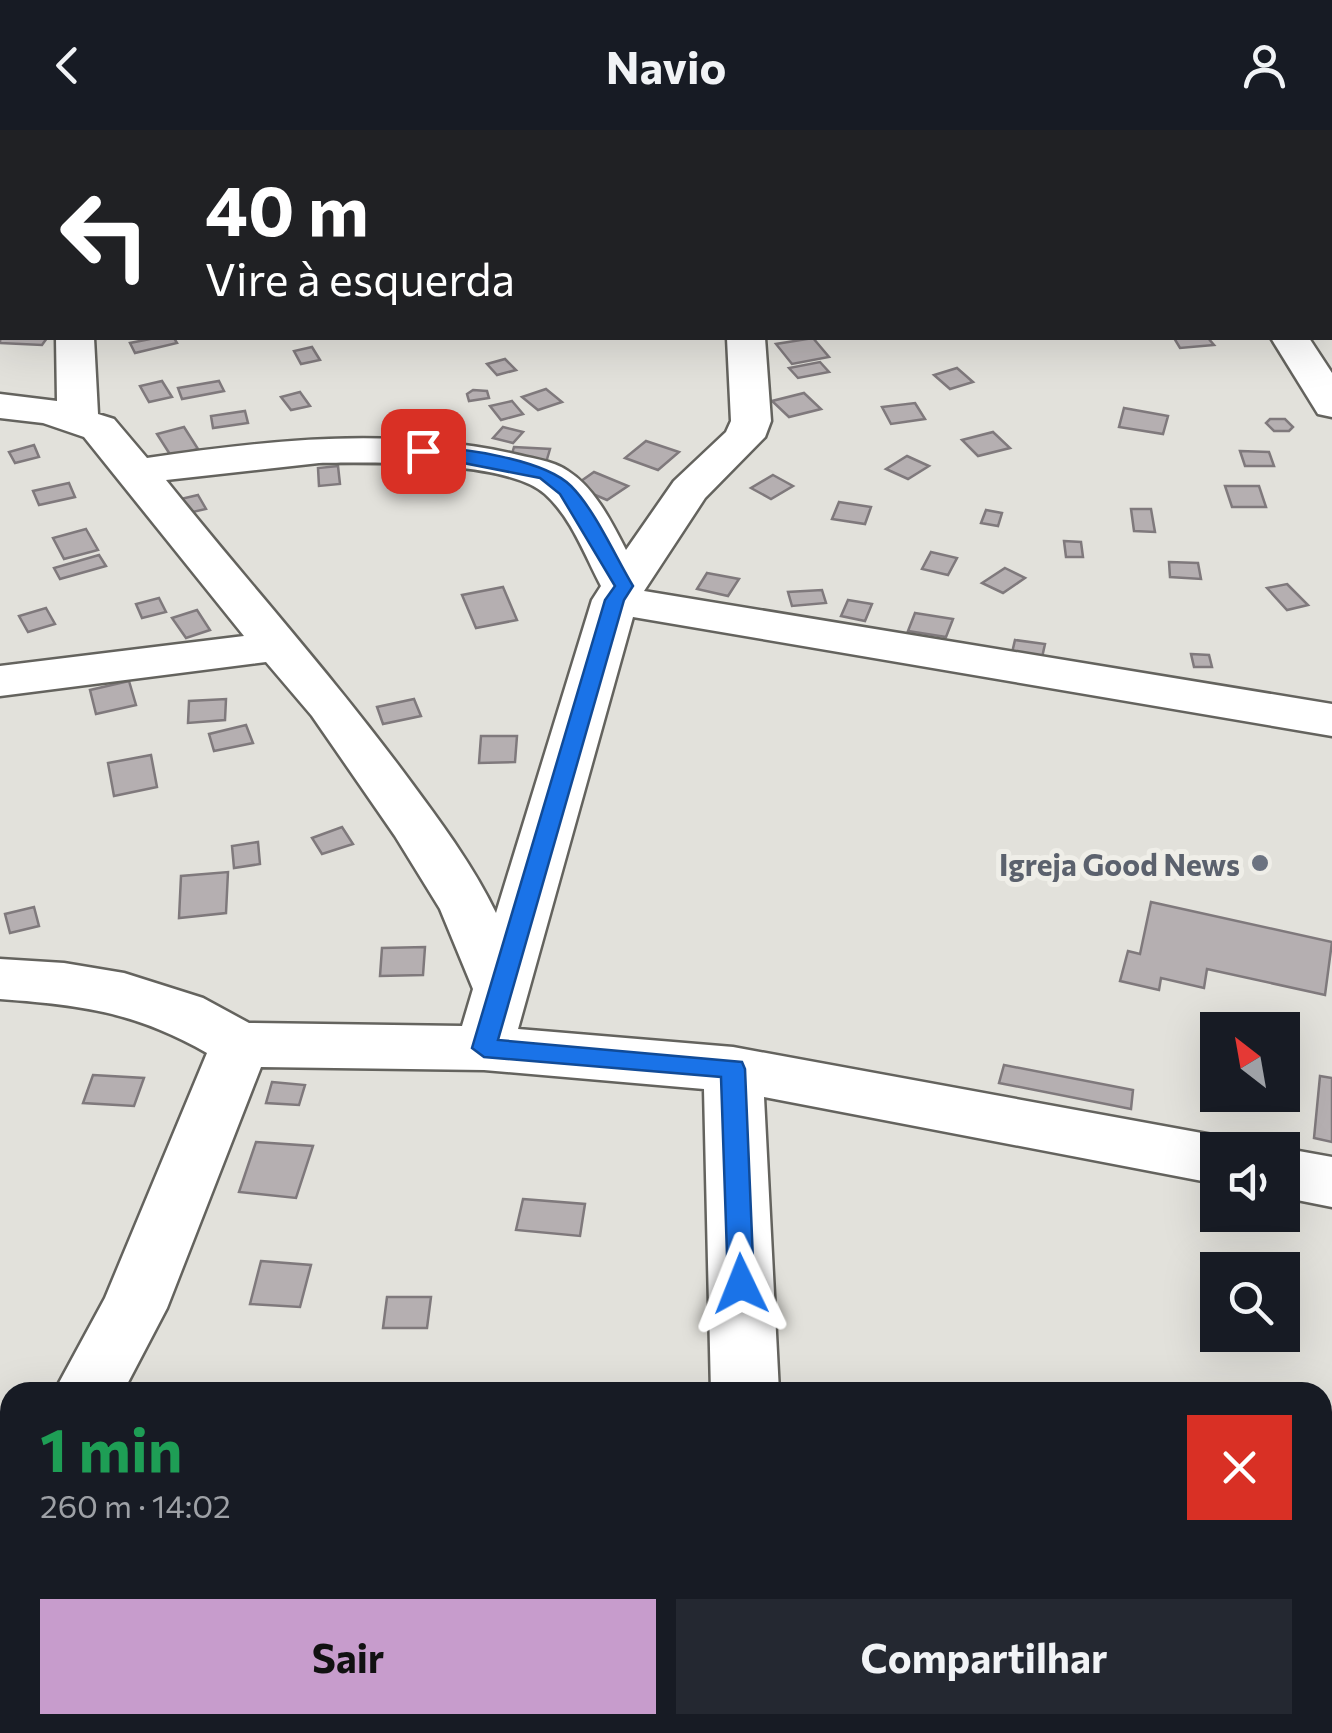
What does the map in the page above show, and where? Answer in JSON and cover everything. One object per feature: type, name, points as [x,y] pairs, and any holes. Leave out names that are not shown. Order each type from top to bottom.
[{"type":"street","points":[[75,340],[78,418]]},
{"type":"street","points":[[484,1048],[619,593],[690,490],[744,437],[751,421],[746,340]]},
{"type":"street","points":[[1315,340],[1332,406]]},
{"type":"street","points":[[0,406],[78,418],[99,428],[137,472],[329,705],[414,824],[467,908],[501,989]]},
{"type":"street","points":[[137,472],[247,455],[369,446],[450,453],[546,474],[566,491],[619,593]]},
{"type":"street","points":[[619,593],[1332,720]]},
{"type":"street","points":[[0,680],[278,646]]},
{"type":"street","points":[[0,979],[64,983],[124,994],[183,1014],[240,1045],[484,1048],[733,1069],[1200,1157]]},
{"type":"street","points":[[93,1382],[134,1308],[240,1045]]},
{"type":"street","points":[[733,1069],[745,1382]]},
{"type":"street","points":[[1300,1176],[1332,1182]]},
{"type":"building","points":[[0,340],[46,340],[42,345],[0,343]]},
{"type":"building","points":[[175,340],[177,343],[135,353],[130,343]]},
{"type":"building","points":[[815,340],[829,357],[792,364],[776,344]]},
{"type":"building","points":[[1175,340],[1210,340],[1214,345],[1180,348]]},
{"type":"building","points":[[312,347],[320,360],[301,364],[294,351]]},
{"type":"building","points":[[505,359],[516,370],[497,375],[487,364]]},
{"type":"building","points":[[820,362],[829,372],[798,378],[789,368]]},
{"type":"building","points":[[957,368],[973,382],[950,389],[934,375]]},
{"type":"building","points":[[162,381],[172,397],[149,402],[140,386]]},
{"type":"building","points":[[219,381],[224,391],[182,399],[178,388]]},
{"type":"building","points":[[546,389],[562,402],[538,410],[522,397]]},
{"type":"building","points":[[473,390],[487,391],[489,398],[469,401],[467,394]]},
{"type":"building","points":[[300,392],[310,406],[291,410],[281,397]]},
{"type":"building","points":[[804,393],[821,409],[789,417],[772,401]]},
{"type":"building","points":[[512,401],[523,414],[501,420],[490,406]]},
{"type":"building","points":[[915,403],[925,419],[891,424],[882,407]]},
{"type":"building","points":[[1124,408],[1168,416],[1163,434],[1119,427]]},
{"type":"building","points":[[245,411],[248,423],[213,428],[211,416]]},
{"type":"building","points":[[1270,419],[1285,419],[1293,427],[1289,431],[1274,431],[1266,423]]},
{"type":"building","points":[[184,427],[198,449],[171,456],[157,434]]},
{"type":"building","points":[[503,427],[523,432],[513,443],[493,438]]},
{"type":"building","points":[[993,432],[1010,448],[978,456],[962,440]]},
{"type":"building","points":[[646,441],[679,452],[658,470],[625,458]]},
{"type":"building","points":[[34,445],[39,457],[15,463],[9,452]]},
{"type":"building","points":[[514,447],[550,449],[545,466],[509,464]]},
{"type":"building","points":[[1240,451],[1269,452],[1274,466],[1245,466]]},
{"type":"building","points":[[907,456],[929,466],[908,479],[886,469]]},
{"type":"building","points":[[338,466],[340,484],[319,486],[318,468]]},
{"type":"building","points":[[594,472],[628,486],[607,500],[574,486]]},
{"type":"building","points":[[773,475],[793,486],[771,499],[751,488]]},
{"type":"building","points":[[69,483],[75,497],[39,505],[33,491]]},
{"type":"building","points":[[1225,486],[1259,486],[1266,507],[1232,507]]},
{"type":"building","points":[[198,495],[206,509],[179,515],[172,501]]},
{"type":"building","points":[[839,502],[871,507],[865,524],[832,519]]},
{"type":"building","points":[[1131,509],[1151,509],[1155,532],[1134,531]]},
{"type":"building","points":[[986,510],[1002,513],[998,526],[981,523]]},
{"type":"building","points":[[86,529],[98,550],[64,559],[53,538]]},
{"type":"building","points":[[1064,541],[1081,542],[1083,557],[1066,557]]},
{"type":"building","points":[[931,552],[957,558],[948,575],[922,569]]},
{"type":"building","points":[[99,555],[106,566],[60,579],[54,568]]},
{"type":"building","points":[[1169,562],[1198,563],[1201,579],[1170,577]]},
{"type":"building","points":[[1005,568],[1025,578],[1003,593],[982,583]]},
{"type":"building","points":[[707,573],[739,579],[728,596],[697,589]]},
{"type":"building","points":[[1287,584],[1308,605],[1287,610],[1267,588]]},
{"type":"building","points":[[503,587],[517,620],[476,628],[462,595]]},
{"type":"building","points":[[822,590],[826,603],[792,606],[788,592]]},
{"type":"building","points":[[159,598],[166,612],[142,618],[136,604]]},
{"type":"building","points":[[848,600],[872,604],[865,621],[841,616]]},
{"type":"building","points":[[46,608],[55,624],[28,632],[19,616]]},
{"type":"building","points":[[197,610],[210,630],[186,638],[172,618]]},
{"type":"building","points":[[915,613],[953,619],[946,637],[908,631]]},
{"type":"building","points":[[1015,640],[1045,644],[1041,662],[1011,657]]},
{"type":"building","points":[[1191,654],[1209,655],[1212,667],[1194,667]]},
{"type":"building","points":[[129,681],[136,705],[96,714],[90,690]]},
{"type":"building","points":[[226,699],[225,720],[188,723],[189,701]]},
{"type":"building","points":[[414,699],[421,716],[383,724],[377,707]]},
{"type":"building","points":[[246,725],[253,743],[214,751],[209,734]]},
{"type":"building","points":[[481,736],[517,736],[515,762],[479,763]]},
{"type":"building","points":[[151,755],[157,787],[114,796],[108,763]]},
{"type":"building","points":[[342,827],[353,844],[322,854],[312,838]]},
{"type":"building","points":[[258,842],[260,864],[234,868],[232,846]]},
{"type":"building","points":[[228,872],[226,913],[179,918],[181,876]]},
{"type":"building","points":[[1151,902],[1332,942],[1325,995],[1207,969],[1204,988],[1161,978],[1159,990],[1120,981],[1128,951],[1140,954]]},
{"type":"building","points":[[34,907],[39,926],[10,933],[5,914]]},
{"type":"building","points":[[425,947],[423,975],[380,976],[382,948]]},
{"type":"building","points":[[1004,1065],[1133,1090],[1131,1109],[999,1083]]},
{"type":"building","points":[[93,1075],[144,1078],[134,1106],[83,1103]]},
{"type":"building","points":[[1320,1076],[1332,1078],[1332,1142],[1314,1138]]},
{"type":"building","points":[[272,1082],[305,1085],[299,1105],[266,1103]]},
{"type":"building","points":[[256,1142],[313,1146],[296,1198],[239,1192]]},
{"type":"building","points":[[523,1199],[585,1204],[580,1236],[516,1230]]},
{"type":"building","points":[[261,1261],[311,1265],[300,1307],[250,1304]]},
{"type":"building","points":[[387,1297],[431,1297],[427,1328],[383,1328]]},
{"type":"place","name":"Igreja Good News","points":[[1260,863]]},
{"type":"route","points":[[423,451],[546,474],[566,491],[624,586],[615,600],[484,1048],[733,1069],[741,1284]]}]
